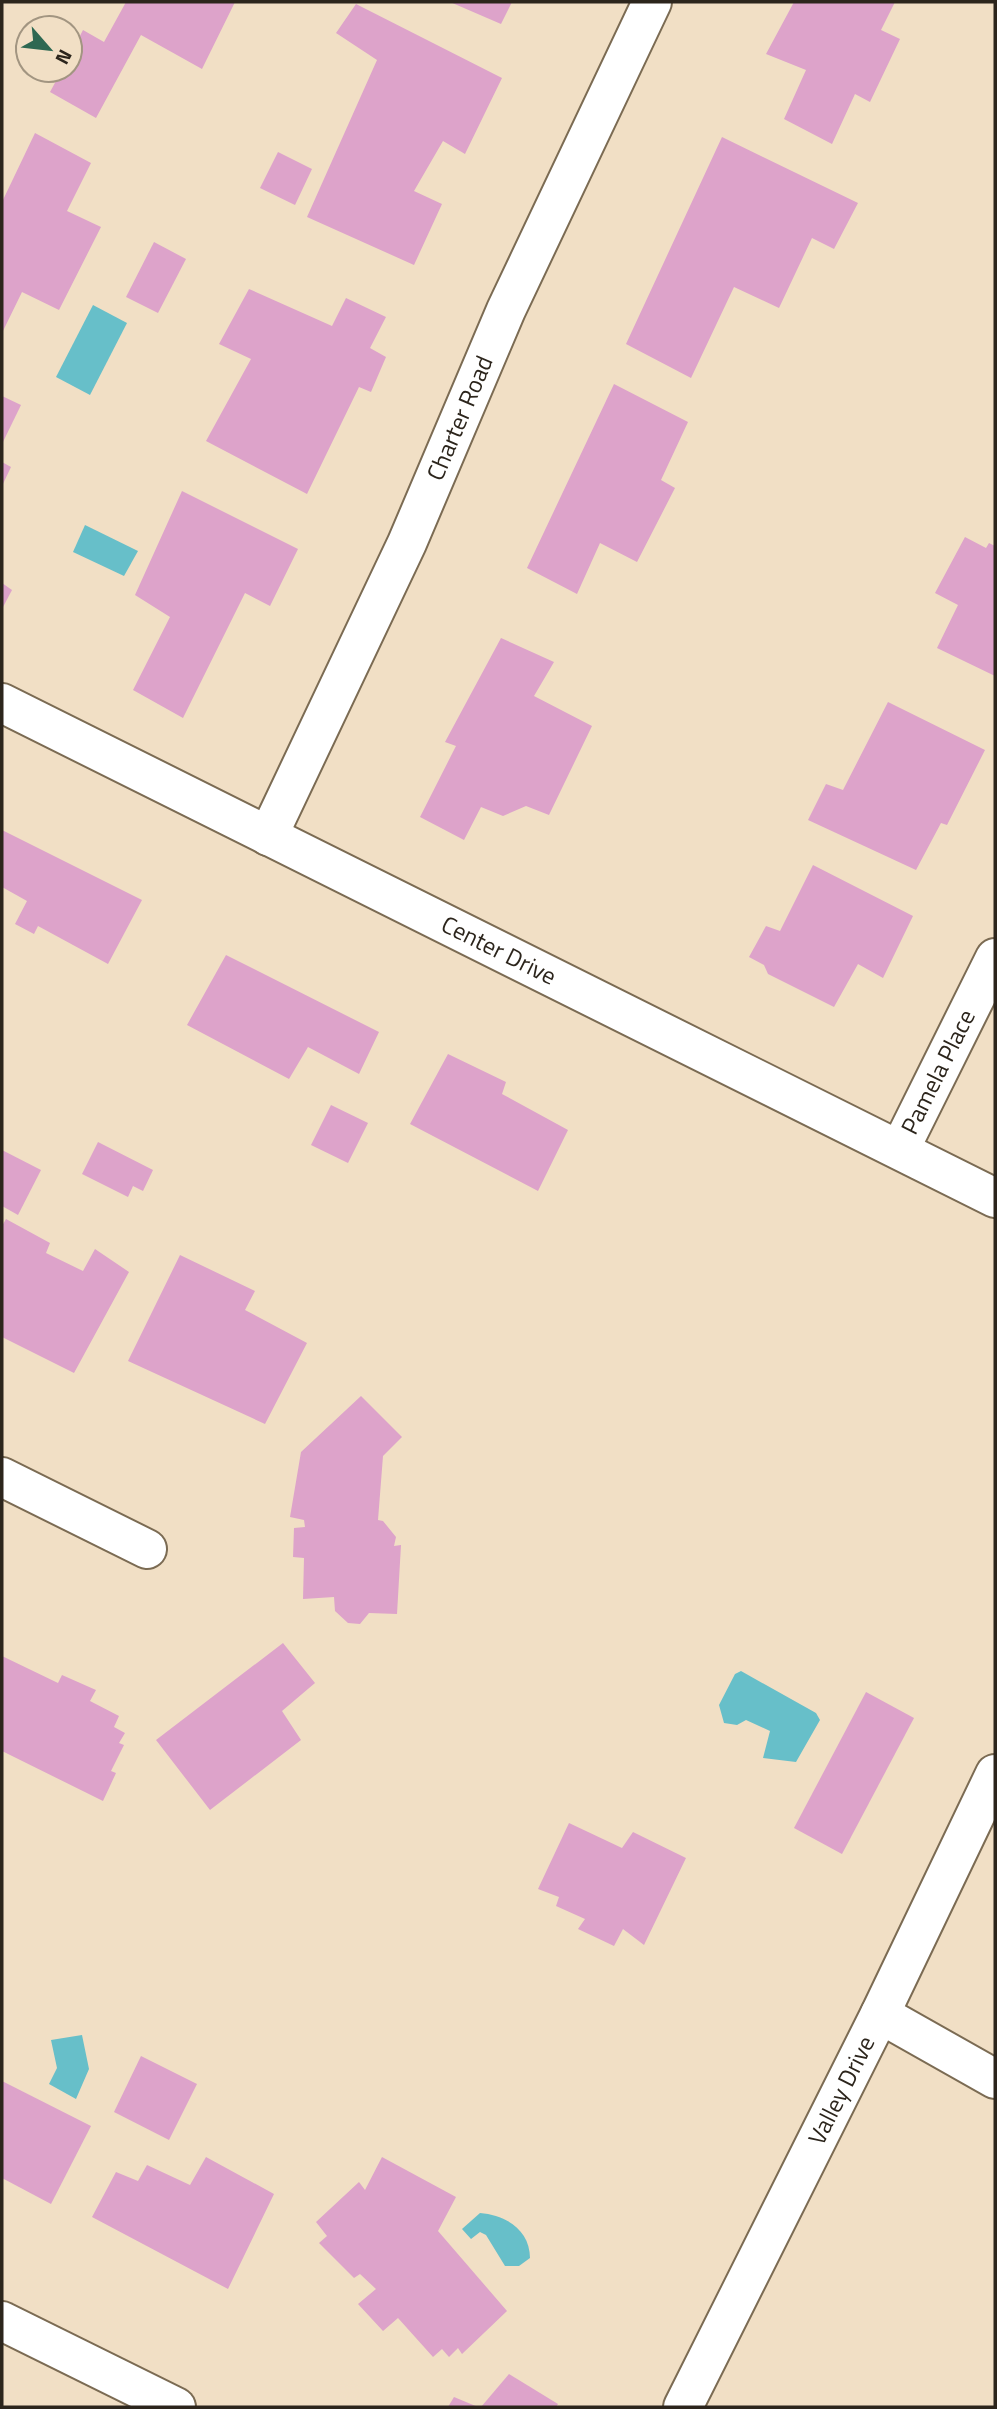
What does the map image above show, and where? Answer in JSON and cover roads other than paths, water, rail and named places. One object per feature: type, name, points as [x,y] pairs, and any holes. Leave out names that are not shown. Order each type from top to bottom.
[{"type":"street","name":"Charter Road","points":[[268,836],[407,543],[506,310],[652,2]]},
{"type":"street","name":"Center Drive","points":[[2,703],[995,1198]]},
{"type":"street","name":"Pamela Place","points":[[900,1149],[995,958]]},
{"type":"street","points":[[2,1477],[146,1549]]},
{"type":"street","name":"Valley Drive","points":[[683,2407],[880,2014],[995,1774]]},
{"type":"street","points":[[880,2014],[995,2079]]},
{"type":"street","points":[[2,2321],[176,2407]]},
{"type":"water","points":[[93,305],[127,323],[90,395],[56,377]]},
{"type":"water","points":[[85,525],[138,551],[124,576],[73,552]]},
{"type":"water","points":[[741,1671],[816,1713],[820,1720],[796,1762],[763,1758],[770,1731],[746,1720],[737,1725],[724,1723],[719,1705],[735,1674]]},
{"type":"water","points":[[82,2035],[89,2069],[76,2099],[49,2084],[57,2068],[51,2040]]},
{"type":"water","points":[[480,2213],[499,2217],[515,2226],[526,2239],[530,2258],[519,2266],[505,2266],[486,2235],[480,2232],[471,2239],[462,2229]]}]
